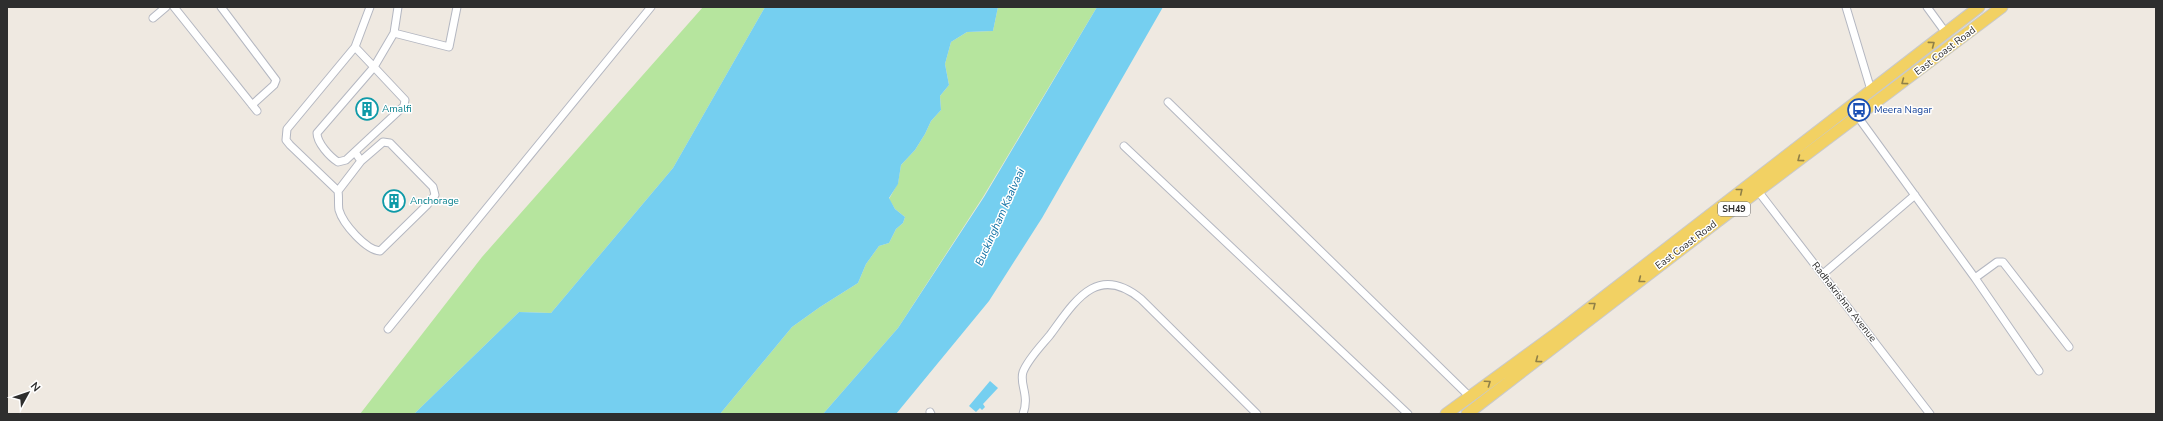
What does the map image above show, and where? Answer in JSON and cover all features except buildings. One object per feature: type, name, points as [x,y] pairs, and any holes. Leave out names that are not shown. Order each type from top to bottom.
[{"type":"main road","name":"East Coast Road","points":[[1446,414],[1567,325],[1979,7]]},
{"type":"main road","name":"East Coast Road","points":[[1467,414],[1758,191],[2002,7]]},
{"type":"street","points":[[153,18],[166,7]]},
{"type":"street","points":[[174,7],[257,111]]},
{"type":"street","points":[[221,7],[276,80],[274,85],[252,104]]},
{"type":"street","points":[[338,191],[290,145],[286,135],[287,129],[355,47],[370,7]]},
{"type":"street","points":[[355,47],[374,67],[405,100],[405,102],[403,108],[355,152],[346,160],[338,162],[332,158],[318,138],[317,133],[374,67],[394,33],[398,7]]},
{"type":"street","points":[[394,33],[448,47],[457,7]]},
{"type":"street","points":[[388,330],[651,7]]},
{"type":"street","points":[[1846,7],[1871,90]]},
{"type":"street","points":[[1927,7],[1946,32]]},
{"type":"street","points":[[1168,102],[1469,396]]},
{"type":"street","points":[[1858,116],[1975,278],[2039,371]]},
{"type":"street","points":[[383,142],[390,143],[433,187],[435,195],[428,205],[380,251],[374,250],[364,244],[349,227],[339,210],[338,191],[361,161],[383,142]]},
{"type":"street","points":[[1124,146],[1408,414]]},
{"type":"street","points":[[355,152],[361,161]]},
{"type":"street","name":"Radhakrishna Avenue","points":[[1758,191],[1930,414]]},
{"type":"street","points":[[1822,274],[1915,196]]},
{"type":"street","points":[[1975,278],[1997,262],[2003,262],[2069,347]]},
{"type":"street","points":[[1023,414],[1026,406],[1026,396],[1022,378],[1026,365],[1074,303],[1089,291],[1110,283],[1121,285],[1141,299],[1254,413]]},
{"type":"green space","points":[[703,7],[765,7],[673,168],[551,313],[519,312],[414,414],[360,414],[482,257]]},
{"type":"green space","points":[[998,7],[1097,7],[983,197],[898,328],[823,414],[720,414],[792,327],[858,283],[866,264],[879,246],[889,243],[896,229],[903,223],[905,217],[895,209],[889,199],[898,183],[901,165],[915,150],[931,121],[941,110],[940,96],[949,85],[945,64],[951,42],[967,32],[993,31]]},
{"type":"water","points":[[765,7],[998,7],[993,31],[967,32],[951,42],[945,64],[949,85],[940,96],[941,110],[931,121],[915,150],[901,165],[898,184],[889,198],[895,209],[905,217],[903,223],[896,229],[889,243],[879,246],[866,264],[858,283],[792,327],[720,414],[414,414],[519,312],[551,313],[673,168]]},
{"type":"water","name":"Buckingham Kaalvaai","points":[[1097,7],[1163,7],[1042,218],[989,301],[896,414],[823,414],[898,328],[984,197]]},
{"type":"water","points":[[990,381],[998,388],[983,404],[985,407],[982,410],[980,408],[976,412],[969,406]]},
{"type":"place","name":"Amalfi","points":[[367,109]]},
{"type":"place","name":"Meera Nagar","points":[[1859,110]]},
{"type":"place","name":"Anchorage","points":[[394,201]]}]
